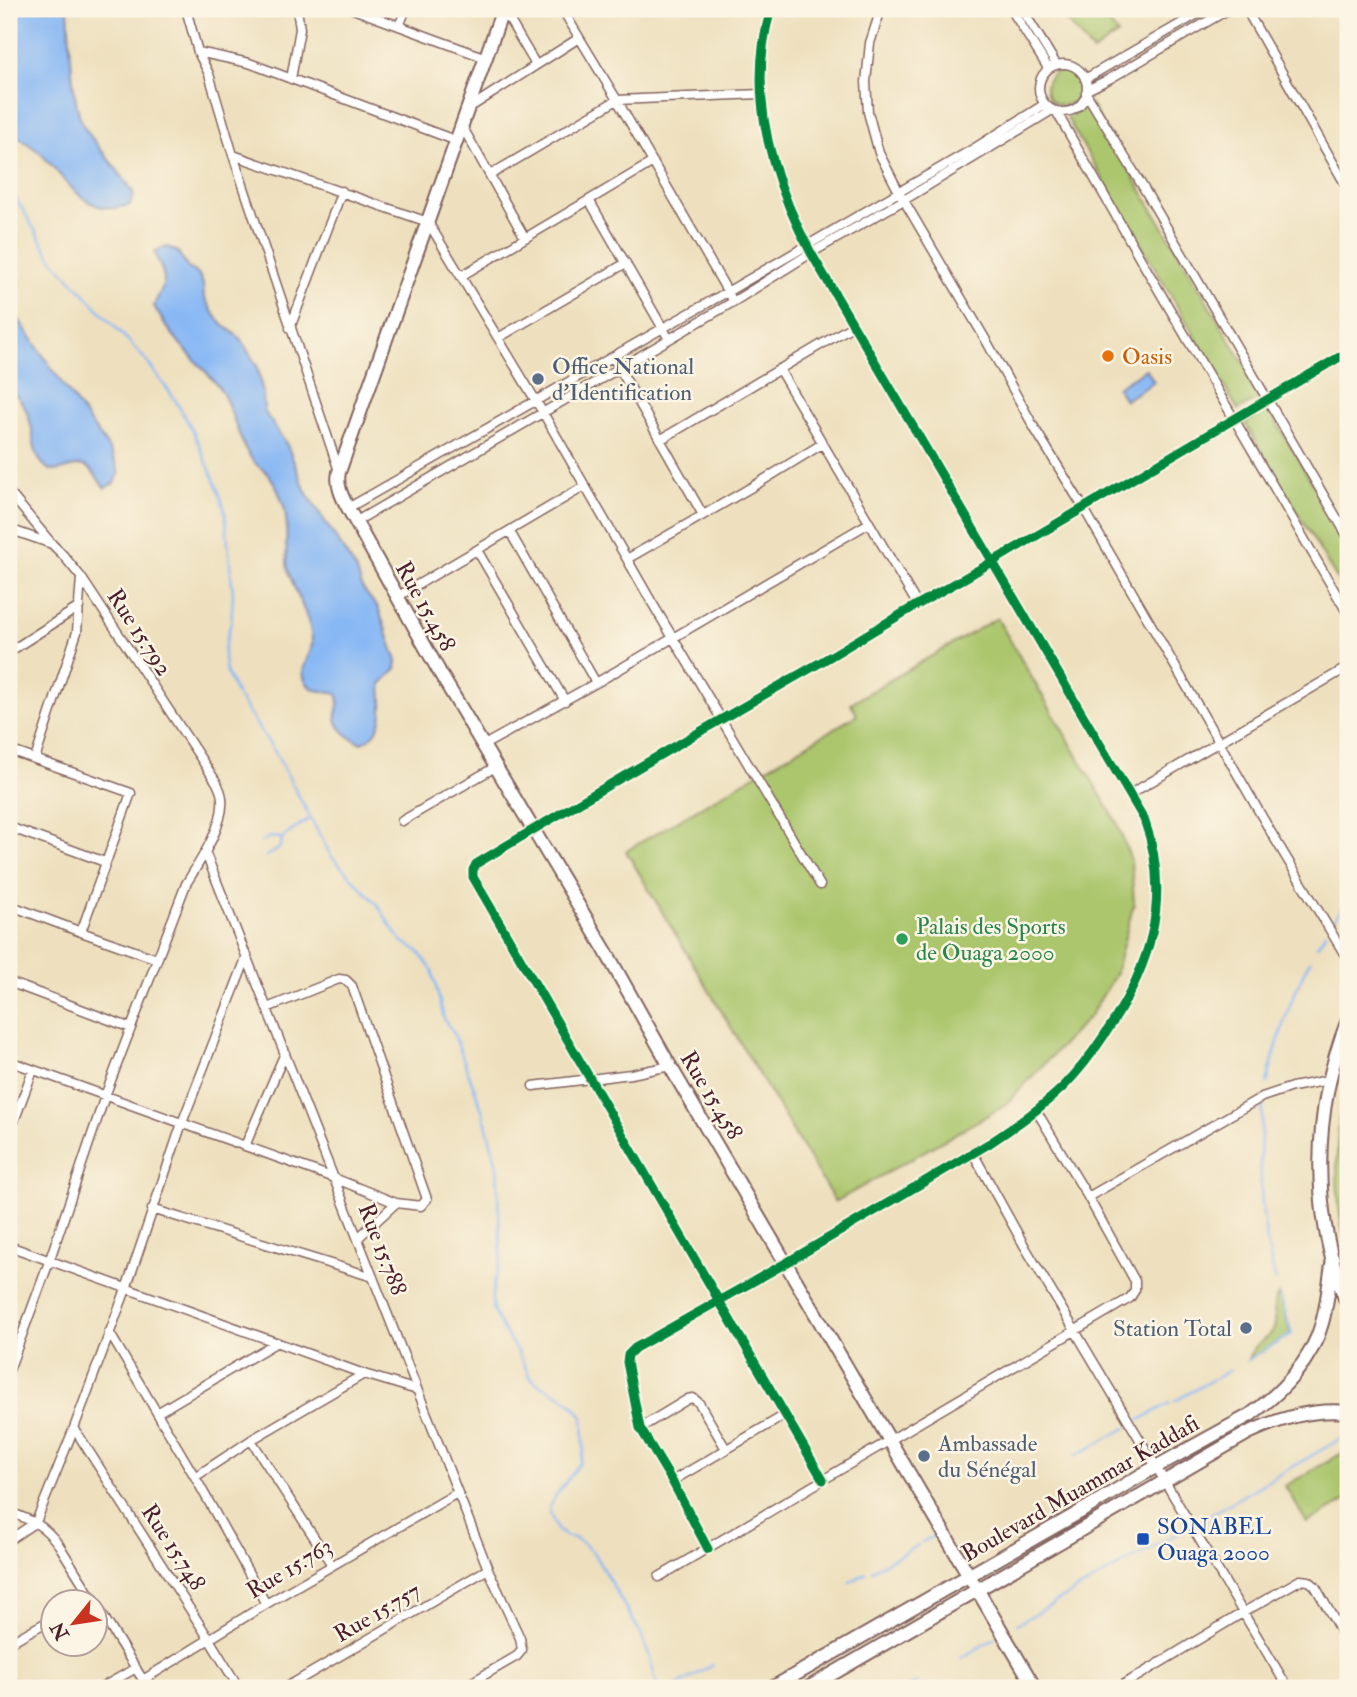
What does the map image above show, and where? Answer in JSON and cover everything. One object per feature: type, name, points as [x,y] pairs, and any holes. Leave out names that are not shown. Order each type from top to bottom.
[{"type":"main road","points":[[340,472],[503,9]]},
{"type":"main road","name":"Rue 15.458","points":[[340,472],[340,490],[348,508],[397,597],[1035,1688]]},
{"type":"main road","points":[[1348,1020],[1329,1080],[1321,1131],[1320,1170],[1325,1221],[1333,1259],[1348,1306]]},
{"type":"main road","name":"Boulevard Muammar Kaddafi","points":[[772,1688],[1156,1466],[1250,1415],[1280,1390],[1316,1341],[1322,1323],[1333,1259]]},
{"type":"main road","name":"Boulevard Muammar Kaddafi","points":[[808,1688],[1248,1433],[1283,1418],[1326,1410],[1348,1412]]},
{"type":"street","points":[[186,9],[340,472]]},
{"type":"street","points":[[291,79],[300,29],[297,9]]},
{"type":"street","points":[[352,9],[486,58]]},
{"type":"street","points":[[400,26],[406,9]]},
{"type":"street","points":[[503,9],[537,65]]},
{"type":"street","points":[[562,9],[733,302]]},
{"type":"street","points":[[708,1549],[672,1480],[640,1428],[627,1362],[628,1355],[635,1348],[786,1263],[1020,1124],[1062,1088],[1090,1055],[1127,1000],[1147,956],[1156,906],[1154,850],[1144,819],[809,249],[780,186],[769,148],[761,94],[765,32],[771,9]]},
{"type":"street","points":[[881,9],[870,43],[866,92],[874,140],[879,153],[1035,429],[1348,960]]},
{"type":"street","points":[[1011,9],[1052,66]]},
{"type":"street","points":[[1022,9],[1052,66]]},
{"type":"street","points":[[1085,79],[1206,9]]},
{"type":"street","points":[[348,508],[727,292],[809,249],[1051,108],[1065,112],[1073,110],[1086,92],[1229,9]]},
{"type":"street","points":[[1246,9],[1348,189]]},
{"type":"street","points":[[468,108],[579,38]]},
{"type":"street","points":[[198,51],[248,63],[457,141]]},
{"type":"street","points":[[1348,537],[1086,92],[1085,79],[1081,72],[1074,66],[1065,64],[1052,66],[1042,76],[1038,85],[1040,95],[1051,108],[1348,614]]},
{"type":"street","points":[[490,175],[617,100],[761,94]]},
{"type":"street","points":[[462,126],[525,238]]},
{"type":"street","points":[[233,155],[428,222],[820,885]]},
{"type":"street","points":[[461,276],[653,162]]},
{"type":"street","points":[[290,328],[342,191]]},
{"type":"street","points":[[589,200],[669,339]]},
{"type":"street","points":[[355,522],[733,302],[809,249]]},
{"type":"street","points":[[498,338],[626,263]]},
{"type":"street","points":[[660,440],[854,325]]},
{"type":"street","points":[[823,1480],[473,877],[473,870],[476,864],[721,718],[1348,352]]},
{"type":"street","points":[[613,357],[703,515]]},
{"type":"street","points":[[779,369],[917,604]]},
{"type":"street","points":[[627,559],[822,444]]},
{"type":"street","points":[[397,597],[585,486]]},
{"type":"street","points":[[9,492],[52,544]]},
{"type":"street","points":[[484,745],[565,701],[869,523]]},
{"type":"street","name":"Rue 15.792","points":[[9,529],[52,544],[81,577],[217,783],[222,797],[222,812],[206,854]]},
{"type":"street","points":[[510,531],[596,683]]},
{"type":"street","points":[[477,551],[565,701]]},
{"type":"street","points":[[35,759],[77,632],[81,577]]},
{"type":"street","points":[[9,652],[79,607]]},
{"type":"street","points":[[1130,794],[1348,667]]},
{"type":"street","points":[[9,750],[131,793],[81,932]]},
{"type":"street","points":[[402,821],[496,766]]},
{"type":"street","points":[[9,830],[105,862]]},
{"type":"street","points":[[9,1370],[156,959],[186,884],[206,854]]},
{"type":"street","name":"Rue 15.788","points":[[206,854],[457,1493],[520,1638],[522,1650],[517,1656],[461,1688]]},
{"type":"street","points":[[9,905],[156,959]]},
{"type":"street","points":[[9,1540],[36,1522],[126,1289],[182,1123],[247,956]]},
{"type":"street","points":[[9,1061],[334,1178],[396,1203],[421,1206],[427,1199],[352,986],[346,980],[339,979],[267,1009]]},
{"type":"street","points":[[9,982],[131,1028]]},
{"type":"street","points":[[245,1146],[285,1054]]},
{"type":"street","points":[[533,1086],[590,1080],[670,1066]]},
{"type":"street","points":[[9,1135],[33,1070]]},
{"type":"street","points":[[1088,1197],[1262,1097],[1292,1087],[1329,1080]]},
{"type":"street","points":[[659,1577],[1130,1298],[1135,1290],[1135,1281],[1036,1110]]},
{"type":"street","points":[[973,1153],[1075,1331],[1288,1688]]},
{"type":"street","points":[[358,1238],[396,1203]]},
{"type":"street","points":[[152,1209],[373,1277]]},
{"type":"street","points":[[9,1246],[364,1374],[417,1390]]},
{"type":"street","points":[[109,1332],[266,1604]]},
{"type":"street","points":[[157,1413],[277,1342]]},
{"type":"street","points":[[195,1477],[251,1440],[364,1374]]},
{"type":"street","points":[[640,1428],[693,1398],[699,1403],[726,1449]]},
{"type":"street","points":[[672,1480],[785,1415]]},
{"type":"street","name":"Rue 15.748","points":[[74,1428],[239,1688]]},
{"type":"street","points":[[251,1440],[332,1565]]},
{"type":"street","name":"Rue 15.763","points":[[145,1684],[209,1639],[266,1604],[457,1493]]},
{"type":"street","points":[[9,1512],[36,1522],[50,1533],[87,1588]]},
{"type":"street","name":"Rue 15.757","points":[[285,1688],[488,1569]]},
{"type":"street","points":[[1118,1688],[1300,1580],[1309,1581],[1315,1586],[1348,1644]]},
{"type":"street","points":[[108,1622],[145,1684]]},
{"type":"street","points":[[9,1643],[38,1627]]},
{"type":"street","points":[[101,1688],[136,1668]]},
{"type":"green space","points":[[1098,9],[1118,34],[1093,52],[1065,19],[1070,16],[1081,20]]},
{"type":"green space","points":[[1063,71],[1075,76],[1080,88],[1075,100],[1063,105],[1051,100],[1046,88],[1051,76]]},
{"type":"green space","points":[[1090,103],[1263,396],[1238,410],[1067,118]]},
{"type":"green space","points":[[1269,409],[1348,545],[1348,598],[1245,423]]},
{"type":"green space","name":"Palais des Sports de Ouaga 2000","points":[[997,618],[1117,823],[1131,861],[1134,903],[1115,975],[1090,1016],[1004,1106],[835,1202],[626,851],[857,715],[851,703]]},
{"type":"green space","points":[[1348,1073],[1348,1256],[1337,1187],[1337,1142]]},
{"type":"green space","points":[[1279,1294],[1291,1334],[1248,1360],[1253,1349],[1269,1336],[1274,1328],[1274,1303]]},
{"type":"green space","points":[[1344,1452],[1348,1459],[1348,1499],[1307,1523],[1285,1486]]},
{"type":"water","points":[[9,9],[68,9],[72,71],[80,118],[134,194],[130,205],[102,207],[81,197],[40,153],[9,131]]},
{"type":"water","points":[[168,247],[178,252],[187,267],[199,275],[204,297],[212,311],[221,323],[240,338],[257,366],[264,411],[287,445],[306,492],[357,571],[362,588],[378,608],[397,661],[396,669],[381,684],[382,710],[379,726],[370,738],[362,743],[349,736],[338,725],[337,693],[311,688],[303,675],[312,645],[311,631],[288,569],[286,517],[278,490],[269,475],[248,454],[220,389],[176,339],[154,306],[164,284],[155,253]]},
{"type":"water","points":[[9,305],[109,449],[119,474],[114,483],[105,488],[87,467],[52,470],[46,468],[38,458],[28,414],[9,388]]},
{"type":"water","points":[[1146,369],[1154,382],[1125,400],[1117,387]]},
{"type":"waterway","points":[[9,190],[54,261],[145,359],[174,398],[192,429],[225,511],[233,595],[224,658],[226,671],[236,694],[275,752],[331,856],[377,904],[403,942],[417,950],[432,970],[444,1019],[454,1034],[483,1112],[497,1166],[501,1259],[494,1283],[493,1310],[530,1377],[565,1398],[583,1417],[584,1450],[580,1463],[549,1507],[551,1516],[557,1530],[584,1544],[594,1554],[641,1634],[658,1688]]},
{"type":"waterway","points":[[266,856],[279,848],[282,838],[310,818]]},
{"type":"waterway","points":[[261,842],[270,837],[281,838]]},
{"type":"waterway","points":[[1334,920],[1348,900]]},
{"type":"waterway","points":[[1317,946],[1326,932]]},
{"type":"waterway","points":[[1267,1083],[1285,1020],[1310,960]]},
{"type":"waterway","points":[[1263,1105],[1261,1194],[1266,1237],[1276,1281]]},
{"type":"waterway","points":[[1248,1360],[1292,1334],[1280,1295]]},
{"type":"waterway","points":[[1175,1401],[1230,1370]]},
{"type":"waterway","points":[[1140,1420],[1170,1403]]},
{"type":"waterway","points":[[1075,1456],[1126,1428]]},
{"type":"waterway","points":[[1201,1520],[1342,1438],[1348,1438]]},
{"type":"waterway","points":[[1017,1624],[1185,1529]]},
{"type":"waterway","points":[[922,1542],[937,1534]]},
{"type":"waterway","points":[[872,1570],[918,1545]]},
{"type":"waterway","points":[[850,1582],[866,1573]]},
{"type":"waterway","points":[[961,1658],[995,1638]]},
{"type":"waterway","points":[[677,1686],[712,1665]]},
{"type":"waterway","points":[[907,1688],[918,1682]]},
{"type":"cycle path","points":[[708,1549],[640,1428],[627,1362],[628,1355],[635,1348],[990,1143],[1046,1102],[1084,1063],[1133,986],[1152,932],[1156,905],[1156,877],[1144,819],[811,253],[784,195],[774,165],[762,103],[761,72],[771,9]]},
{"type":"cycle path","points":[[823,1480],[473,877],[473,870],[476,864],[561,813],[1348,352]]},
{"type":"place","name":"Oasis","points":[[1108,356]]},
{"type":"place","name":"Office National d'Identification","points":[[538,379]]},
{"type":"place","name":"Palais des Sports de Ouaga 2000","points":[[902,939]]},
{"type":"place","name":"Station Total","points":[[1246,1328]]},
{"type":"place","name":"Ambassade du Sénégal","points":[[924,1456]]},
{"type":"place","name":"SONABEL Ouaga 2000","points":[[1143,1539]]}]
